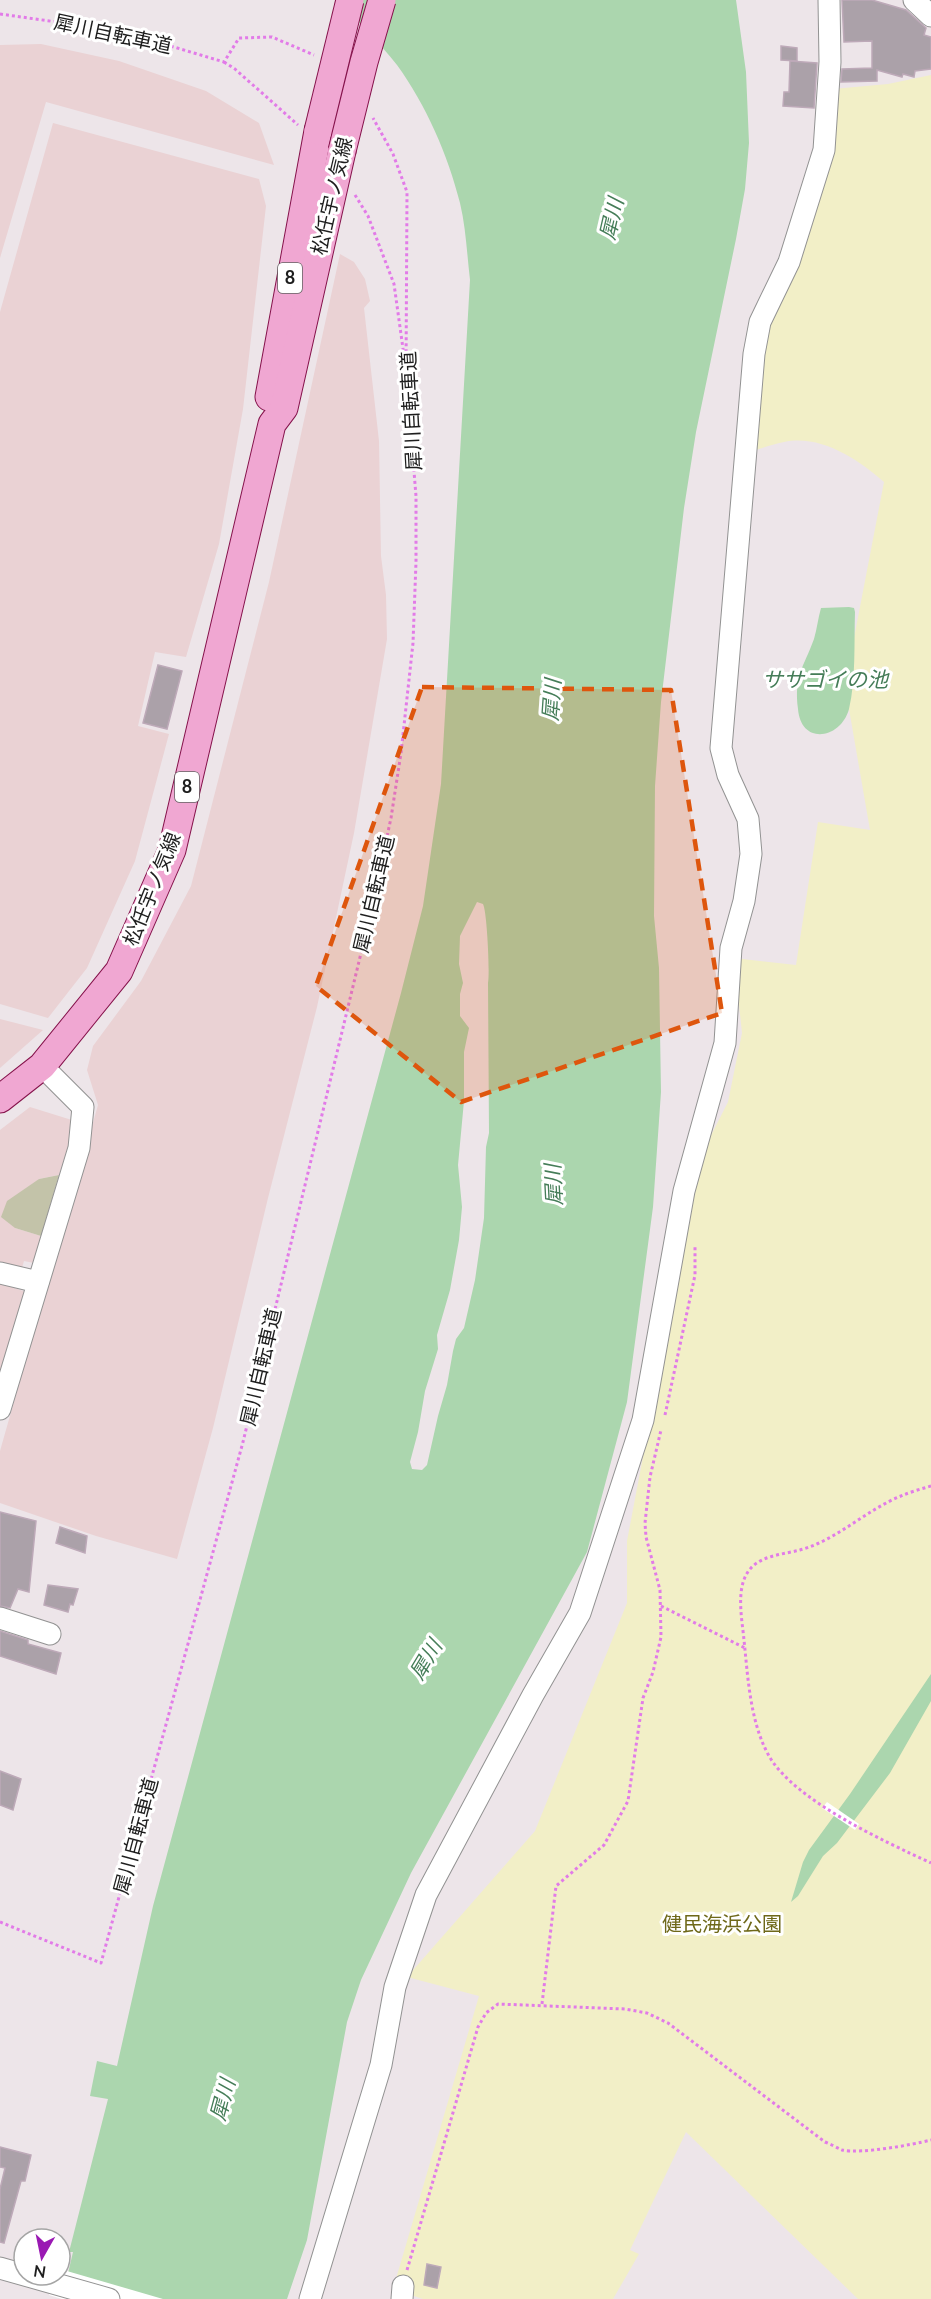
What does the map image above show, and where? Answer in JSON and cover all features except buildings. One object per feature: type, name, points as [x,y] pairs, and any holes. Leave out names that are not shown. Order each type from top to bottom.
[{"type":"main road","name":"松任宇ノ気線","points":[[272,424],[267,406],[316,137],[350,0]]},
{"type":"main road","name":"松任宇ノ気線","points":[[0,1099],[42,1066],[119,971],[172,850],[272,424],[284,408],[340,159],[382,0]]},
{"type":"street","points":[[309,2299],[381,2065],[395,1987],[426,1895],[533,1695],[580,1613],[643,1420],[684,1191],[725,1043],[731,948],[744,901],[751,854],[748,819],[728,775],[721,748],[754,354],[760,322],[789,262],[824,150],[830,62],[830,0]]},
{"type":"street","points":[[914,0],[931,16]]},
{"type":"street","points":[[0,1408],[79,1148],[83,1107],[42,1066]]},
{"type":"street","points":[[0,1273],[38,1282]]},
{"type":"street","points":[[0,1618],[50,1634]]},
{"type":"street","points":[[0,2268],[109,2299]]},
{"type":"path","name":"犀川自転車道","points":[[0,14],[137,36],[224,62]]},
{"type":"path","points":[[316,137],[224,62],[239,38],[272,37],[320,58]]},
{"type":"path","name":"犀川自転車道","points":[[0,1922],[101,1963],[243,1443],[369,920],[391,818],[401,753],[414,631],[416,496],[406,373],[407,192],[393,154],[370,113]]},
{"type":"path","points":[[340,159],[368,216],[394,284],[406,373]]},
{"type":"path","points":[[665,1415],[695,1275],[694,1239]]},
{"type":"path","points":[[542,2004],[556,1886],[604,1845],[628,1801],[644,1698],[661,1637],[660,1590],[646,1537],[645,1523],[650,1478],[662,1426]]},
{"type":"path","points":[[931,1486],[900,1496],[814,1545],[762,1559],[752,1566],[743,1586],[740,1606],[752,1704],[769,1755],[792,1783],[857,1828],[931,1863]]},
{"type":"path","points":[[660,1605],[745,1648]]},
{"type":"path","points":[[403,2293],[478,2027],[486,2013],[498,2004],[625,2008],[647,2013],[668,2023],[825,2142],[843,2150],[916,2144],[931,2139]]},
{"type":"highlighted area","points":[[422,687],[671,690],[722,1013],[461,1102],[316,986]]},
{"type":"shaded area","points":[[41,44],[119,61],[206,91],[259,123],[274,165],[46,102],[0,258],[0,45]]},
{"type":"shaded area","points":[[53,123],[259,179],[266,206],[243,409],[219,544],[186,657],[155,652],[138,726],[169,734],[135,861],[87,968],[48,1018],[0,1004],[0,312]]},
{"type":"shaded area","points":[[340,254],[354,262],[365,279],[370,301],[364,308],[379,441],[381,556],[386,595],[387,639],[354,833],[317,1007],[213,1428],[177,1559],[96,1536],[0,1503],[0,1451],[98,1105],[87,1070],[93,1046],[141,981],[191,886],[269,582]]},
{"type":"shaded area","points":[[0,1019],[43,1030],[0,1068]]},
{"type":"shaded area","points":[[30,1107],[75,1121],[75,1124],[59,1175],[39,1179],[15,1228],[41,1236],[34,1263],[24,1261],[21,1271],[0,1266],[0,1130]]},
{"type":"shaded area","points":[[59,1175],[41,1236],[15,1228],[1,1217],[7,1201],[39,1179]]},
{"type":"shaded area","points":[[0,1283],[26,1292],[0,1373]]},
{"type":"green space","name":"健民海浜公園","points":[[931,75],[931,2299],[858,2299],[686,2132],[630,2250],[639,2254],[613,2299],[423,2299],[393,2289],[479,1996],[407,1977],[535,1831],[627,1603],[627,1541],[700,1157],[728,1102],[742,1033],[734,958],[796,965],[818,822],[870,830],[849,709],[854,638],[884,482],[850,457],[825,445],[798,440],[752,451],[761,337],[833,89],[888,84]]},
{"type":"water","name":"犀川","points":[[339,0],[736,0],[746,72],[749,143],[745,189],[696,432],[684,508],[661,702],[655,786],[654,916],[659,968],[661,1092],[653,1207],[627,1402],[587,1552],[411,1873],[361,1980],[347,2022],[307,2240],[287,2299],[62,2299],[65,2287],[72,2287],[72,2240],[108,2099],[90,2096],[97,2061],[117,2066],[153,1906],[423,906],[441,784],[470,280],[460,203],[449,167],[427,114],[408,80],[383,48]],"holes":[[[477,902],[483,904],[489,967],[489,1133],[486,1147],[484,1218],[475,1280],[464,1328],[456,1339],[427,1465],[422,1470],[412,1469],[410,1462],[425,1391],[438,1349],[437,1335],[450,1290],[462,1207],[458,1165],[464,1101],[464,1052],[469,1028],[460,1016],[460,994],[463,983],[459,964],[460,936]]]},
{"type":"water","name":"ササゴイの池","points":[[821,608],[854,608],[855,612],[854,673],[849,709],[845,719],[838,727],[822,734],[813,733],[806,729],[801,721],[798,709],[797,688],[800,672],[814,639]]},
{"type":"water","points":[[931,1674],[931,1701],[890,1773],[837,1843],[823,1856],[798,1896],[791,1902],[809,1850]]},
{"type":"pier","points":[[827,1802],[859,1824],[855,1830],[822,1808]]},
{"type":"pier","points":[[72,2272],[163,2299],[62,2299],[49,2295],[51,2287],[72,2287]]}]
